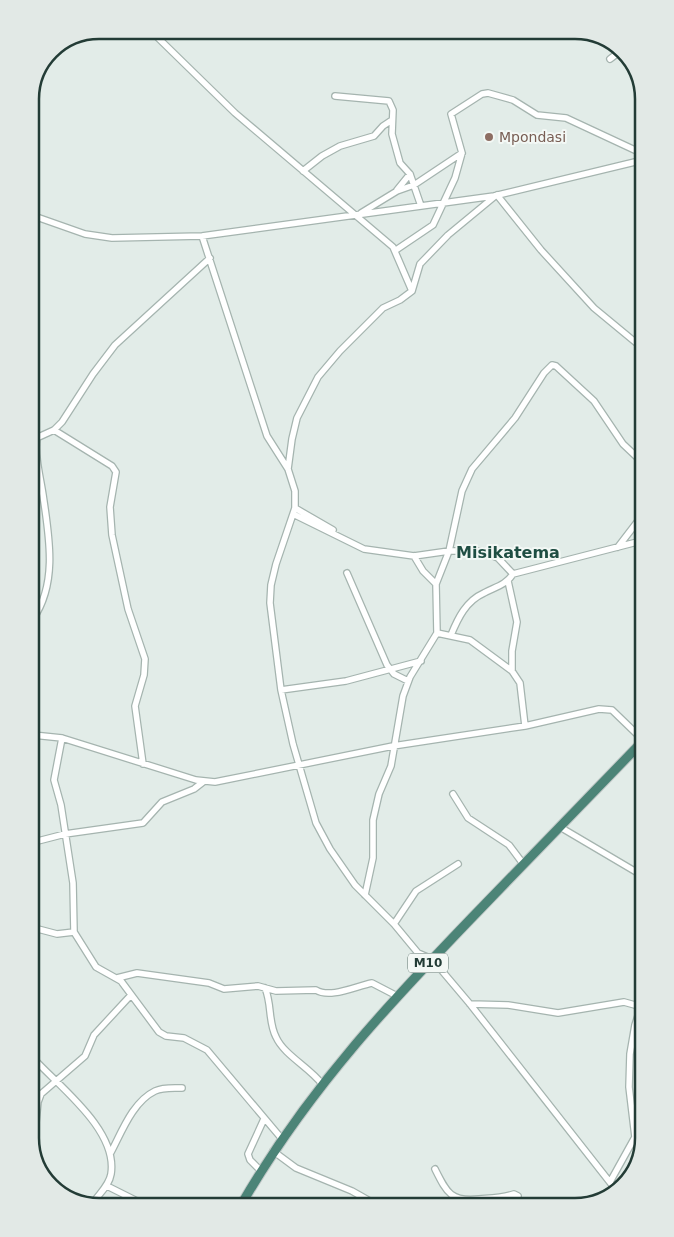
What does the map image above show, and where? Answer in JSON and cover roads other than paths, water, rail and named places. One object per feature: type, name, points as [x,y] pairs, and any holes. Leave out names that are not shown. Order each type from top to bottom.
[{"type":"highway","name":"M10","points":[[245,1198],[282,1139],[322,1084],[398,996],[635,748]]},
{"type":"street","points":[[159,39],[235,113],[352,215],[396,250],[412,291]]},
{"type":"street","points":[[610,58],[616,54]]},
{"type":"street","points":[[396,250],[433,224],[455,178],[462,153],[451,114],[485,92],[513,100],[537,115],[566,118],[635,150]]},
{"type":"street","points":[[335,96],[389,101],[393,110],[392,134],[400,164],[410,174],[421,206]]},
{"type":"street","points":[[303,171],[318,159],[340,146],[374,136],[392,120]]},
{"type":"street","points":[[361,214],[397,191],[414,185],[462,153]]},
{"type":"street","points":[[39,218],[98,236],[146,238],[202,236],[496,196],[635,161]]},
{"type":"street","points":[[397,191],[410,174]]},
{"type":"street","points":[[288,469],[297,418],[318,377],[340,351],[383,308],[400,300],[412,291],[420,264],[448,235],[496,196]]},
{"type":"street","points":[[496,196],[541,250],[594,308],[635,342]]},
{"type":"street","points":[[202,236],[268,436],[288,469],[295,491],[294,511],[276,564],[270,593],[281,690],[298,765],[322,835],[341,867],[364,894],[394,924],[418,953],[432,960],[470,1004],[613,1185]]},
{"type":"street","points":[[39,437],[54,430],[68,415],[93,374],[115,345],[210,258]]},
{"type":"street","points":[[364,894],[373,858],[373,820],[378,797],[391,766],[393,746],[408,681],[437,633],[436,584],[449,551],[462,491],[472,470],[515,418],[549,367],[556,366],[594,401],[614,433],[635,455]]},
{"type":"street","points":[[54,430],[106,462],[116,472],[110,507],[112,535],[128,609],[145,659],[144,675],[135,706],[143,764]]},
{"type":"street","points":[[39,477],[43,494],[51,562],[47,588],[39,606]]},
{"type":"street","points":[[294,511],[364,549],[414,556],[449,551],[482,551],[498,558],[513,574]]},
{"type":"street","points":[[618,547],[635,525]]},
{"type":"street","points":[[451,636],[459,616],[470,602],[508,581],[513,574],[635,543]]},
{"type":"street","points":[[414,556],[423,571],[436,584]]},
{"type":"street","points":[[347,574],[352,589],[391,670],[408,681]]},
{"type":"street","points":[[508,581],[517,622],[512,651],[512,671]]},
{"type":"street","points":[[437,633],[470,640],[512,671],[520,683],[526,726]]},
{"type":"street","points":[[281,690],[336,682],[391,670],[421,661]]},
{"type":"street","points":[[39,736],[62,738],[203,782],[225,781],[393,746],[526,726],[606,708],[616,713],[635,733]]},
{"type":"street","points":[[62,738],[54,780],[61,805],[74,889],[74,932],[96,967],[103,973],[117,978],[160,1032],[166,1036],[184,1038],[207,1050],[282,1139]]},
{"type":"street","points":[[39,841],[65,834],[144,822],[162,802],[190,791],[203,782]]},
{"type":"street","points":[[453,794],[468,818],[509,845],[524,865]]},
{"type":"street","points":[[560,827],[635,871]]},
{"type":"street","points":[[394,924],[416,891],[458,864]]},
{"type":"street","points":[[39,930],[57,934],[74,932]]},
{"type":"street","points":[[117,978],[137,973],[209,983],[224,988],[265,988],[279,991],[310,989],[321,993],[331,993],[372,983],[398,996]]},
{"type":"street","points":[[265,988],[271,1006],[272,1024],[276,1039],[285,1050],[309,1068],[322,1084]]},
{"type":"street","points":[[39,1098],[54,1081],[85,1056],[94,1035],[131,995]]},
{"type":"street","points":[[470,1004],[508,1005],[558,1013],[624,1002],[635,1005]]},
{"type":"street","points":[[610,1182],[635,1137],[629,1087],[630,1054],[635,1025]]},
{"type":"street","points":[[39,1064],[93,1120],[110,1154],[111,1175],[107,1186],[99,1192],[96,1198]]},
{"type":"street","points":[[110,1154],[125,1125],[147,1096],[163,1089],[182,1088]]},
{"type":"street","points":[[261,1171],[250,1160],[248,1154],[264,1119]]},
{"type":"street","points":[[274,1151],[296,1168],[352,1190],[365,1198]]},
{"type":"street","points":[[435,1169],[443,1186],[457,1198]]},
{"type":"street","points":[[107,1186],[131,1198]]},
{"type":"street","points":[[501,1198],[514,1194],[518,1196],[517,1198]]},
{"type":"place","name":"Mpondasi","points":[[489,137]]},
{"type":"district","name":"Misikatema","points":[[508,552]]}]
